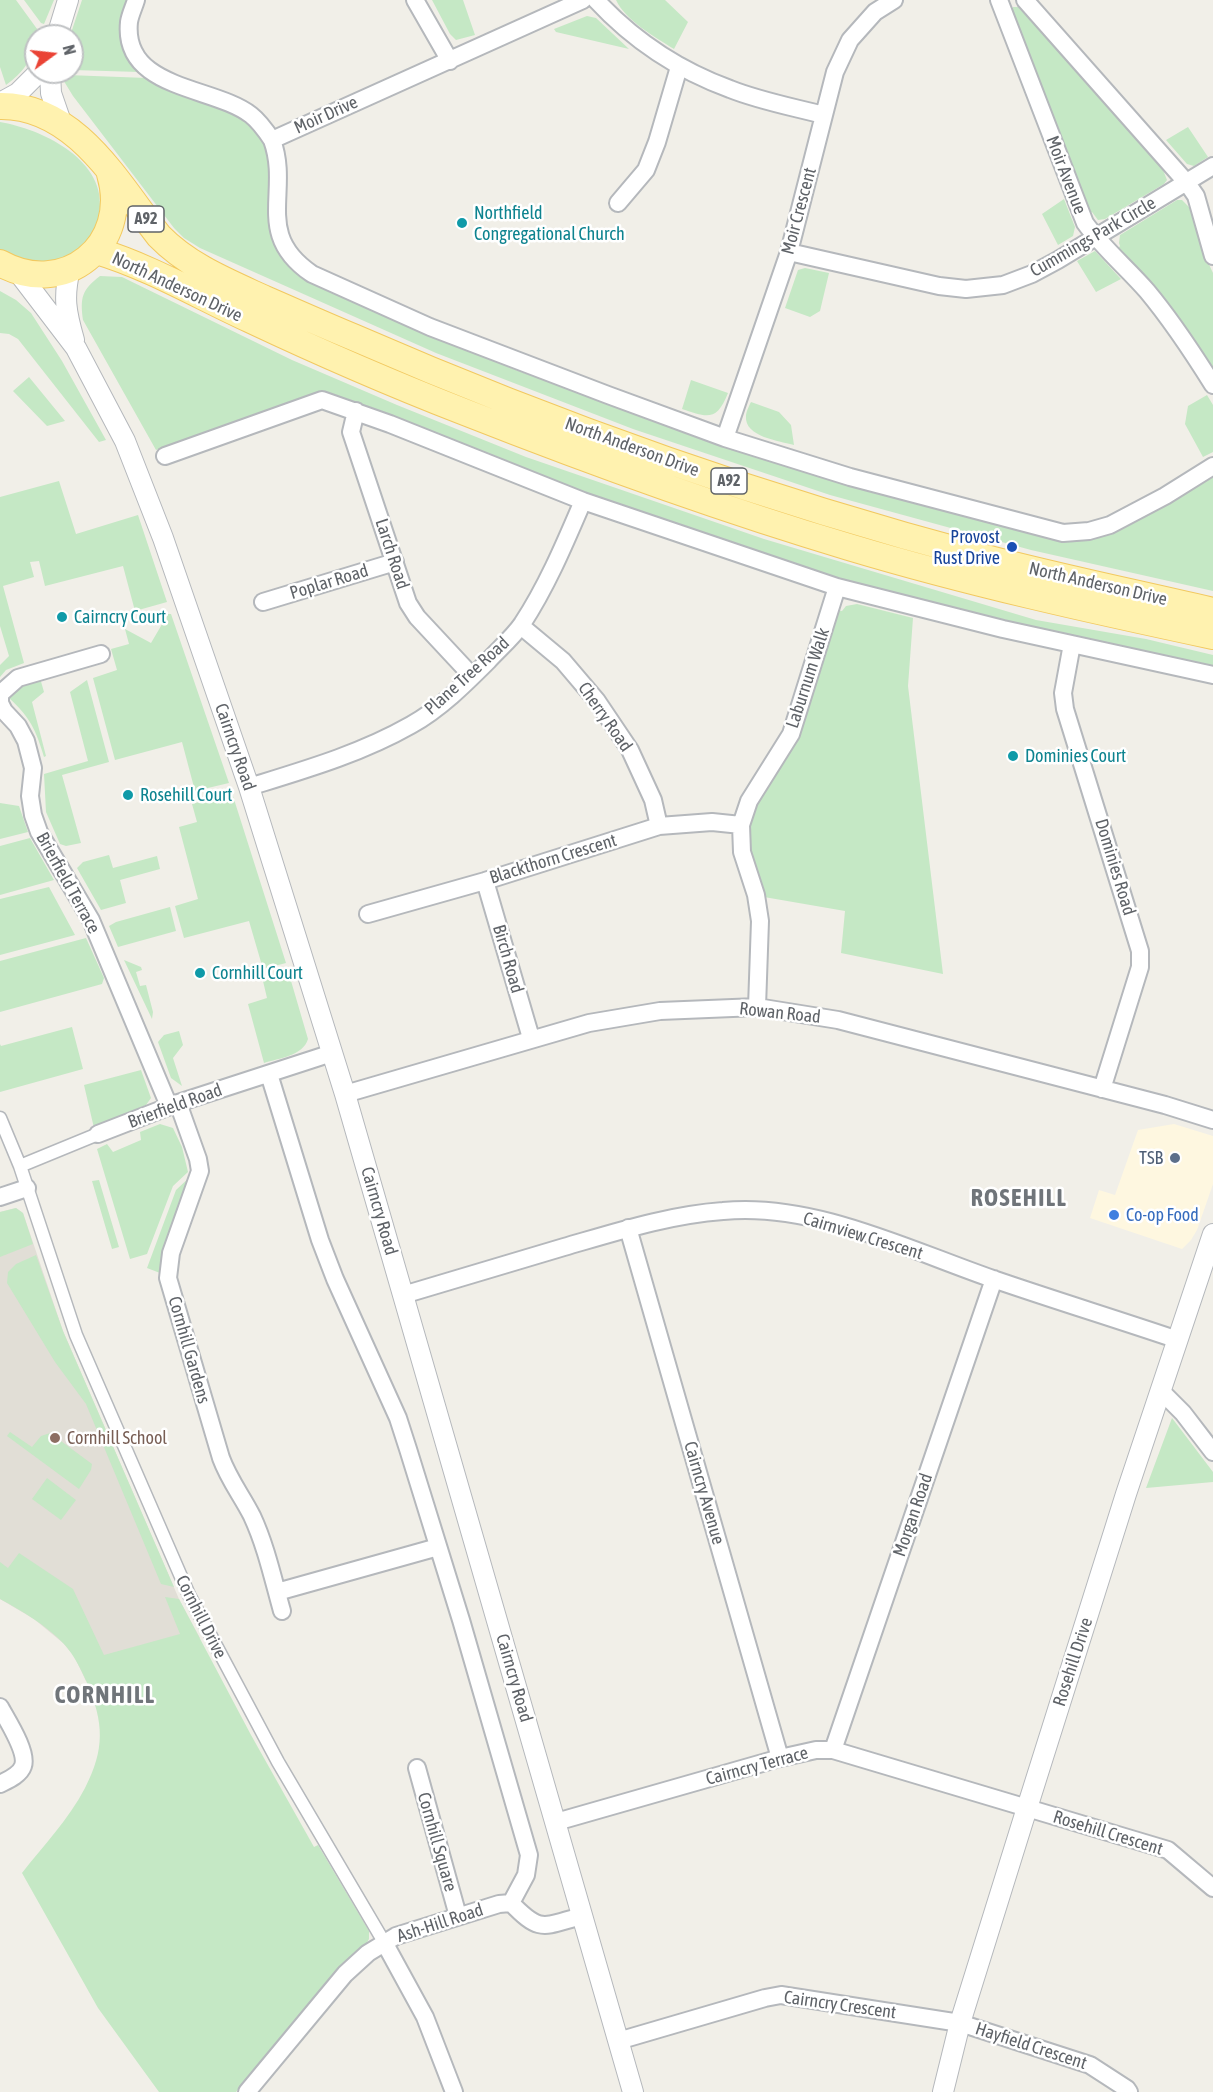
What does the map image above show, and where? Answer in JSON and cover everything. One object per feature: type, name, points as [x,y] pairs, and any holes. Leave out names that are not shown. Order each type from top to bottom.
[{"type":"main road","name":"A92","points":[[0,105],[20,107],[62,125],[97,154],[108,168],[115,209],[106,238],[97,251],[70,269],[39,275],[9,268]]},
{"type":"main road","name":"North Anderson Drive","points":[[108,168],[159,236],[190,262],[320,323],[530,411],[742,486],[841,517],[983,558],[1213,611]]},
{"type":"main road","name":"North Anderson Drive","points":[[97,251],[151,272],[267,328],[394,384],[639,478],[781,526],[903,562],[1039,598],[1213,636]]},
{"type":"street","points":[[61,24],[68,0]]},
{"type":"street","name":"Moir Drive","points":[[136,0],[129,22],[131,41],[138,57],[148,69],[161,79],[227,103],[250,114],[263,126],[272,140],[583,0]]},
{"type":"street","points":[[415,0],[450,61]]},
{"type":"street","points":[[596,0],[637,40],[679,67],[731,90],[823,116]]},
{"type":"street","name":"Moir Crescent","points":[[725,438],[789,252],[836,72],[850,40],[875,12],[894,0]]},
{"type":"street","name":"Moir Avenue","points":[[999,0],[1085,223],[1095,237],[1148,292],[1185,339],[1213,385]]},
{"type":"street","points":[[1025,0],[1187,183],[1196,196],[1213,256]]},
{"type":"street","points":[[618,203],[646,170],[657,142],[679,67]]},
{"type":"street","points":[[0,105],[27,84]]},
{"type":"street","points":[[51,84],[51,93],[62,125]]},
{"type":"street","points":[[272,140],[279,169],[275,200],[279,234],[298,264],[312,274],[430,327],[608,396],[725,438],[850,477],[1063,534],[1089,531],[1110,525],[1166,495],[1213,466]]},
{"type":"street","name":"Cummings Park Circle","points":[[789,252],[939,286],[966,289],[1003,285],[1032,274],[1213,166]]},
{"type":"street","name":"Cairncry Road","points":[[9,268],[76,348]]},
{"type":"street","name":"Cairncry Road","points":[[70,269],[65,293],[67,317],[76,348],[125,441],[138,471],[249,787],[345,1094],[633,2092]]},
{"type":"street","points":[[165,456],[322,400],[356,411],[583,501],[837,586],[1072,644],[1213,675]]},
{"type":"street","name":"Larch Road","points":[[356,411],[351,432],[408,603],[417,617],[472,676]]},
{"type":"street","name":"Plane Tree Road","points":[[249,787],[341,758],[376,743],[412,724],[443,702],[521,626],[554,568],[583,501]]},
{"type":"street","name":"Poplar Road","points":[[263,602],[394,562]]},
{"type":"street","name":"Laburnum Walk","points":[[757,1007],[760,921],[756,895],[742,852],[741,825],[749,801],[791,734],[837,586]]},
{"type":"street","name":"Cherry Road","points":[[521,626],[563,661],[597,701],[630,750],[653,800],[659,826]]},
{"type":"street","name":"Dominies Road","points":[[1072,644],[1063,693],[1065,709],[1140,951],[1140,967],[1101,1089]]},
{"type":"street","name":"Brierfield Terrace","points":[[101,654],[18,678],[0,694],[0,703],[18,726],[26,741],[33,768],[30,796],[39,832],[91,920],[173,1105]]},
{"type":"street","name":"Blackthorn Crescent","points":[[368,914],[485,881],[659,826],[712,822],[741,825]]},
{"type":"street","name":"Birch Road","points":[[485,881],[531,1038]]},
{"type":"street","name":"Rowan Road","points":[[345,1094],[531,1038],[589,1023],[660,1011],[757,1007],[838,1020],[1165,1105],[1213,1120]]},
{"type":"street","name":"Brierfield Road","points":[[20,1166],[173,1105],[332,1053]]},
{"type":"street","name":"Cairncry Road","points":[[269,1074],[320,1240],[335,1279],[398,1418],[529,1855],[526,1875],[511,1902]]},
{"type":"street","name":"Cornhill Gardens","points":[[173,1105],[198,1158],[200,1171],[171,1253],[168,1278],[221,1458],[227,1474],[252,1515],[258,1530],[282,1611]]},
{"type":"street","name":"Cornhill Drive","points":[[0,1118],[20,1166],[76,1335],[189,1595],[278,1762],[384,1942],[425,2017],[454,2092]]},
{"type":"street","points":[[0,1197],[27,1188]]},
{"type":"street","name":"Cairnview Crescent","points":[[403,1295],[628,1228],[724,1210],[765,1210],[808,1217],[852,1228],[994,1279],[1178,1340]]},
{"type":"street","name":"Cairncry Avenue","points":[[628,1228],[780,1758]]},
{"type":"street","name":"Rosehill Drive","points":[[944,2092],[960,2023],[1027,1808],[1126,1494],[1213,1234]]},
{"type":"street","name":"Morgan Road","points":[[833,1750],[994,1279]]},
{"type":"street","points":[[1161,1391],[1183,1413],[1213,1452]]},
{"type":"street","points":[[277,1592],[438,1547]]},
{"type":"street","points":[[0,1707],[22,1749],[24,1758],[23,1766],[17,1774],[0,1784]]},
{"type":"street","name":"Cairncry Terrace","points":[[556,1822],[780,1758],[816,1750],[833,1750],[1027,1808]]},
{"type":"street","name":"Cornhill Square","points":[[417,1768],[458,1916]]},
{"type":"street","name":"Rosehill Crescent","points":[[1027,1808],[1168,1850],[1213,1888]]},
{"type":"street","points":[[511,1902],[528,1921],[536,1924],[552,1924],[582,1916]]},
{"type":"street","name":"Ash-Hill Road","points":[[247,2092],[345,1974],[384,1942],[409,1931],[489,1906],[511,1902]]},
{"type":"street","name":"Cairncry Crescent","points":[[618,2041],[780,1995],[960,2023]]},
{"type":"street","name":"Hayfield Crescent","points":[[960,2023],[1090,2065],[1129,2092]]},
{"type":"shaded area","points":[[1174,1124],[1213,1136],[1213,1184],[1197,1230],[1191,1240],[1182,1249],[1090,1218],[1099,1190],[1115,1195],[1138,1130]]},
{"type":"shaded area","name":"Cornhill School","points":[[16,1208],[23,1213],[63,1331],[179,1599],[200,1638],[86,1681],[74,1656],[63,1643],[34,1619],[0,1599],[0,1212]]},
{"type":"green space","points":[[0,0],[16,0],[33,24],[24,24],[24,68],[6,85],[0,67]]},
{"type":"green space","points":[[24,0],[54,0],[44,24]]},
{"type":"green space","points":[[82,0],[129,0],[126,51],[140,72],[84,70],[84,24],[74,24]]},
{"type":"green space","points":[[432,0],[463,0],[475,35],[456,40],[450,34]]},
{"type":"green space","points":[[616,0],[665,0],[688,22],[674,49],[634,22]]},
{"type":"green space","points":[[1013,7],[1018,7],[1159,158],[1166,168],[1163,170],[1167,180],[1164,184],[1105,219],[1098,220],[1092,212],[1087,215],[1011,11]]},
{"type":"green space","points":[[587,16],[596,18],[629,49],[556,32],[554,29]]},
{"type":"green space","points":[[84,76],[147,78],[166,88],[227,108],[246,120],[262,135],[271,169],[269,220],[272,237],[290,267],[308,280],[513,369],[722,445],[849,484],[1064,541],[1213,474],[1213,591],[1031,550],[830,495],[633,429],[436,353],[200,248],[184,238],[66,84],[84,84]]},
{"type":"green space","points":[[0,122],[33,131],[50,139],[80,160],[91,174],[98,190],[100,207],[98,219],[93,231],[82,246],[63,259],[52,263],[35,264],[0,252]]},
{"type":"green space","points":[[1188,127],[1208,157],[1194,166],[1187,164],[1166,140]]},
{"type":"green space","points":[[1064,199],[1075,227],[1073,236],[1058,245],[1042,214]]},
{"type":"green space","points":[[1177,200],[1182,200],[1191,207],[1205,256],[1213,273],[1213,373],[1118,249],[1120,235]]},
{"type":"green space","points":[[1095,251],[1121,279],[1096,292],[1077,261]]},
{"type":"green space","points":[[805,268],[829,273],[820,311],[810,317],[785,308],[798,270]]},
{"type":"green space","points":[[100,276],[122,277],[292,360],[526,457],[764,539],[1036,620],[1146,639],[1213,655],[1213,669],[1023,628],[842,581],[552,483],[321,391],[156,450],[83,320],[82,300],[89,286]]},
{"type":"green space","points":[[0,291],[16,300],[31,313],[62,361],[106,440],[99,442],[18,339],[9,334],[0,333]]},
{"type":"green space","points":[[29,377],[65,421],[47,426],[13,391]]},
{"type":"green space","points":[[691,380],[728,393],[720,409],[711,415],[705,415],[682,409]]},
{"type":"green space","points":[[1207,395],[1213,405],[1213,452],[1203,457],[1185,424],[1188,406]]},
{"type":"green space","points":[[751,402],[779,412],[791,425],[794,445],[772,440],[751,429],[746,416]]},
{"type":"green space","points":[[59,481],[76,534],[138,515],[167,602],[135,611],[123,566],[45,586],[39,561],[30,562],[34,577],[3,586],[24,663],[6,670],[0,677],[0,665],[9,656],[0,626],[0,497]]},
{"type":"green space","points":[[857,604],[913,618],[908,686],[943,974],[841,953],[845,911],[764,897],[750,854],[749,827],[757,803],[799,736],[822,667],[837,610],[842,611],[846,606]]},
{"type":"green space","points":[[168,614],[171,614],[229,783],[195,791],[182,742],[115,760],[93,678],[117,670],[111,649],[129,644],[125,629],[151,643]]},
{"type":"green space","points":[[40,678],[44,692],[32,702],[46,756],[44,757],[31,725],[22,711],[9,698],[18,687]]},
{"type":"green space","points":[[87,680],[109,762],[62,775],[81,843],[66,846],[60,844],[46,812],[44,774],[88,761],[70,692]]},
{"type":"green space","points":[[232,793],[286,963],[263,969],[249,921],[184,938],[175,906],[198,899],[179,827],[197,822],[192,804]]},
{"type":"green space","points":[[0,803],[19,806],[28,832],[0,839]]},
{"type":"green space","points":[[30,838],[54,880],[0,895],[0,846]]},
{"type":"green space","points":[[109,855],[113,868],[157,856],[160,869],[120,880],[126,903],[101,910],[77,868],[83,862]]},
{"type":"green space","points":[[49,887],[75,935],[0,955],[0,899]]},
{"type":"green space","points":[[170,907],[176,931],[118,947],[109,926]]},
{"type":"green space","points":[[86,938],[104,978],[102,984],[0,1012],[0,961]]},
{"type":"green space","points":[[124,960],[141,967],[142,970],[136,972],[140,986],[146,985],[153,1012],[152,1019]]},
{"type":"green space","points":[[289,974],[308,1039],[296,1053],[264,1063],[248,1004],[267,998],[263,981]]},
{"type":"green space","points":[[72,1027],[83,1069],[0,1092],[0,1044],[1,1046]]},
{"type":"green space","points":[[179,1031],[183,1045],[173,1058],[182,1086],[171,1078],[158,1042],[164,1035]]},
{"type":"green space","points":[[141,1070],[151,1098],[146,1105],[94,1128],[84,1085]]},
{"type":"green space","points":[[160,1124],[173,1128],[182,1147],[188,1172],[173,1186],[147,1254],[130,1259],[97,1149],[107,1144],[113,1152],[141,1140],[140,1132]]},
{"type":"green space","points":[[192,1175],[160,1265],[160,1273],[147,1268],[176,1190]]},
{"type":"green space","points":[[99,1180],[119,1247],[112,1249],[92,1181]]},
{"type":"green space","points":[[16,1208],[23,1213],[33,1244],[0,1257],[0,1212]]},
{"type":"green space","points":[[36,1255],[63,1331],[174,1587],[161,1584],[86,1404],[55,1362],[7,1283],[8,1272],[16,1264]]},
{"type":"green space","points":[[1172,1418],[1213,1472],[1213,1482],[1146,1488]]},
{"type":"green space","points":[[10,1432],[32,1447],[41,1436],[50,1433],[92,1464],[91,1470],[79,1489],[7,1436]]},
{"type":"green space","points":[[47,1478],[76,1500],[61,1520],[32,1499]]},
{"type":"green space","points":[[19,1553],[73,1589],[104,1655],[180,1634],[165,1597],[179,1599],[314,1847],[318,1845],[369,1931],[369,1939],[364,1948],[334,1974],[236,2092],[159,2092],[98,2008],[22,1873],[79,1799],[92,1774],[100,1736],[93,1697],[71,1653],[42,1625],[0,1599],[0,1562],[8,1568]]},
{"type":"place","name":"Northfield Congregational Church","points":[[462,223]]},
{"type":"place","name":"Provost Rust Drive","points":[[1012,547]]},
{"type":"place","name":"Cairncry Court","points":[[62,617]]},
{"type":"place","name":"Dominies Court","points":[[1013,756]]},
{"type":"place","name":"Rosehill Court","points":[[128,795]]},
{"type":"place","name":"Cornhill Court","points":[[200,973]]},
{"type":"place","name":"TSB","points":[[1175,1158]]},
{"type":"place","name":"Co-op Food","points":[[1114,1215]]},
{"type":"place","name":"Cornhill School","points":[[55,1438]]},
{"type":"district","name":"ROSEHILL","points":[[1019,1198]]},
{"type":"district","name":"CORNHILL","points":[[105,1695]]}]
